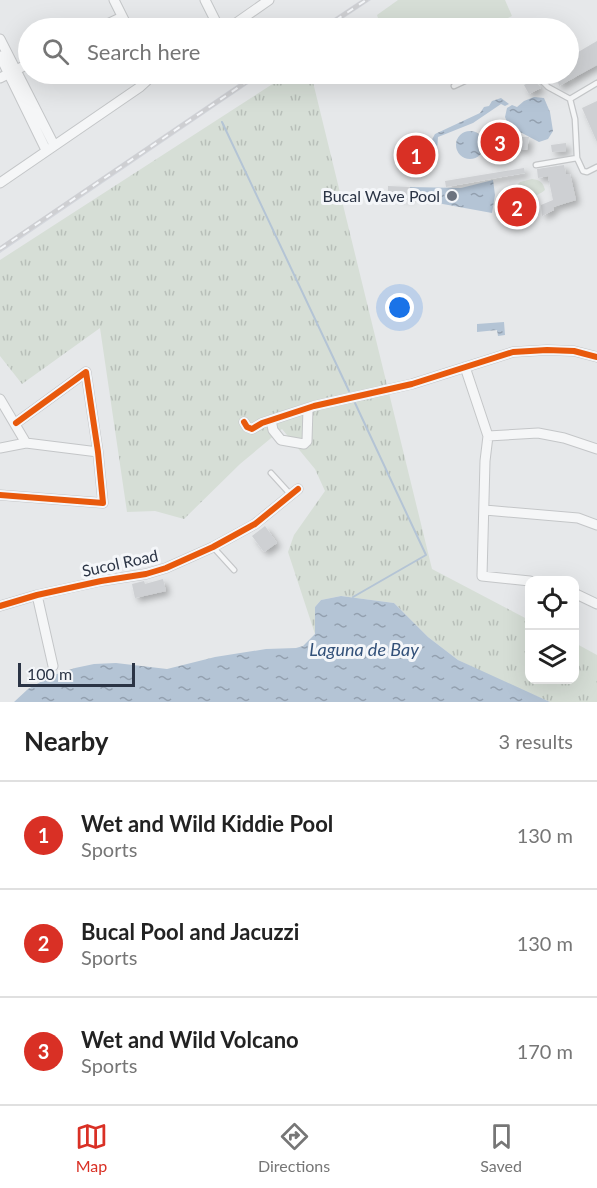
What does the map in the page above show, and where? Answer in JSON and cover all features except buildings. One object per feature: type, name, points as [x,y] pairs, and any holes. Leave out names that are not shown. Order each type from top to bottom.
[{"type":"street","points":[[114,0],[122,17]]},
{"type":"street","points":[[205,0],[214,18]]},
{"type":"street","points":[[243,18],[269,0]]},
{"type":"street","points":[[0,39],[8,74]]},
{"type":"street","points":[[0,57],[50,147]]},
{"type":"street","points":[[0,183],[143,84]]},
{"type":"street","points":[[244,422],[252,429],[308,408],[411,384],[513,352],[574,351],[597,357]]},
{"type":"street","points":[[465,367],[488,436],[485,461],[482,576],[525,580]]},
{"type":"street","points":[[1,493],[103,503],[86,372],[16,423]]},
{"type":"street","points":[[0,399],[26,443]]},
{"type":"street","points":[[271,420],[273,430],[281,440],[304,444],[307,441],[308,408]]},
{"type":"street","points":[[488,436],[538,433],[564,438],[597,449]]},
{"type":"street","points":[[0,448],[26,443],[98,452]]},
{"type":"street","name":"Sucol Road","points":[[0,606],[37,595],[166,568],[213,547],[255,524],[295,492]]},
{"type":"street","points":[[485,510],[578,518],[597,525]]},
{"type":"street","points":[[37,595],[52,666]]},
{"type":"street","points":[[579,595],[597,604]]},
{"type":"lane","points":[[570,99],[597,83]]},
{"type":"lane","points":[[454,86],[458,84]]},
{"type":"lane","points":[[545,84],[570,99],[575,119],[578,158],[583,171],[587,172],[597,167]]},
{"type":"lane","points":[[536,165],[578,158]]},
{"type":"lane","points":[[271,473],[295,492]]},
{"type":"lane","points":[[213,547],[234,570]]},
{"type":"shaded area","points":[[361,0],[371,0],[344,18],[334,18]]},
{"type":"shaded area","points":[[238,84],[248,84],[0,253],[0,246]]},
{"type":"green space","points":[[398,0],[505,0],[512,16],[508,18],[378,18],[377,15]]},
{"type":"green space","points":[[273,84],[313,84],[432,569],[525,618],[525,684],[579,684],[579,645],[597,655],[597,702],[550,702],[490,676],[458,660],[428,637],[394,603],[341,596],[321,600],[315,607],[315,634],[288,552],[294,535],[325,491],[315,469],[282,429],[240,464],[184,519],[155,511],[127,512],[100,328],[22,384],[0,356],[0,260]]},
{"type":"green space","points":[[532,179],[541,182],[545,190],[534,196],[516,189],[520,182]]},
{"type":"water","points":[[534,97],[544,98],[550,112],[553,131],[548,139],[539,142],[520,132],[512,133],[515,139],[511,155],[499,156],[491,153],[487,148],[489,135],[501,129],[511,132],[505,117],[507,108],[512,105],[517,107]]},
{"type":"water","points":[[501,98],[509,104],[505,106],[501,104],[473,123],[438,137],[437,150],[432,152],[429,149],[435,134],[480,113],[492,101]]},
{"type":"water","points":[[470,131],[480,135],[484,145],[480,155],[470,159],[460,155],[456,145],[460,135]]},
{"type":"water","points":[[421,142],[435,161],[428,168],[410,169],[404,159],[405,146]]},
{"type":"water","name":"Bucal Wave Pool","points":[[493,180],[495,195],[492,213],[410,198],[410,187],[461,188]]},
{"type":"water","points":[[512,198],[531,198],[532,204],[511,213],[506,209]]},
{"type":"water","points":[[504,322],[505,335],[498,336],[497,330],[477,332],[477,324]]},
{"type":"water","name":"Laguna de Bay","points":[[341,596],[394,603],[428,637],[458,660],[550,702],[14,702],[28,689],[51,676],[94,664],[116,663],[167,669],[215,657],[303,646],[315,634],[315,607],[321,600]]},
{"type":"waterway","points":[[222,122],[349,391]]},
{"type":"waterway","points":[[353,597],[426,555],[355,403]]},
{"type":"railway","points":[[339,18],[366,0]]},
{"type":"railway","points":[[0,249],[243,84]]},
{"type":"cycle path","points":[[244,422],[252,429],[262,423],[314,406],[412,384],[513,352],[574,351],[597,357]]},
{"type":"cycle path","points":[[0,495],[103,503],[86,372],[16,423]]},
{"type":"cycle path","points":[[0,606],[37,595],[166,568],[213,547],[255,524],[298,489]]},
{"type":"place","name":"Wet and Wild Volcano","points":[[500,142]]},
{"type":"place","name":"Wet and Wild Kiddie Pool","points":[[416,155]]},
{"type":"place","name":"Bucal Wave Pool","points":[[452,196]]},
{"type":"place","name":"Bucal Pool and Jacuzzi","points":[[517,207]]}]
